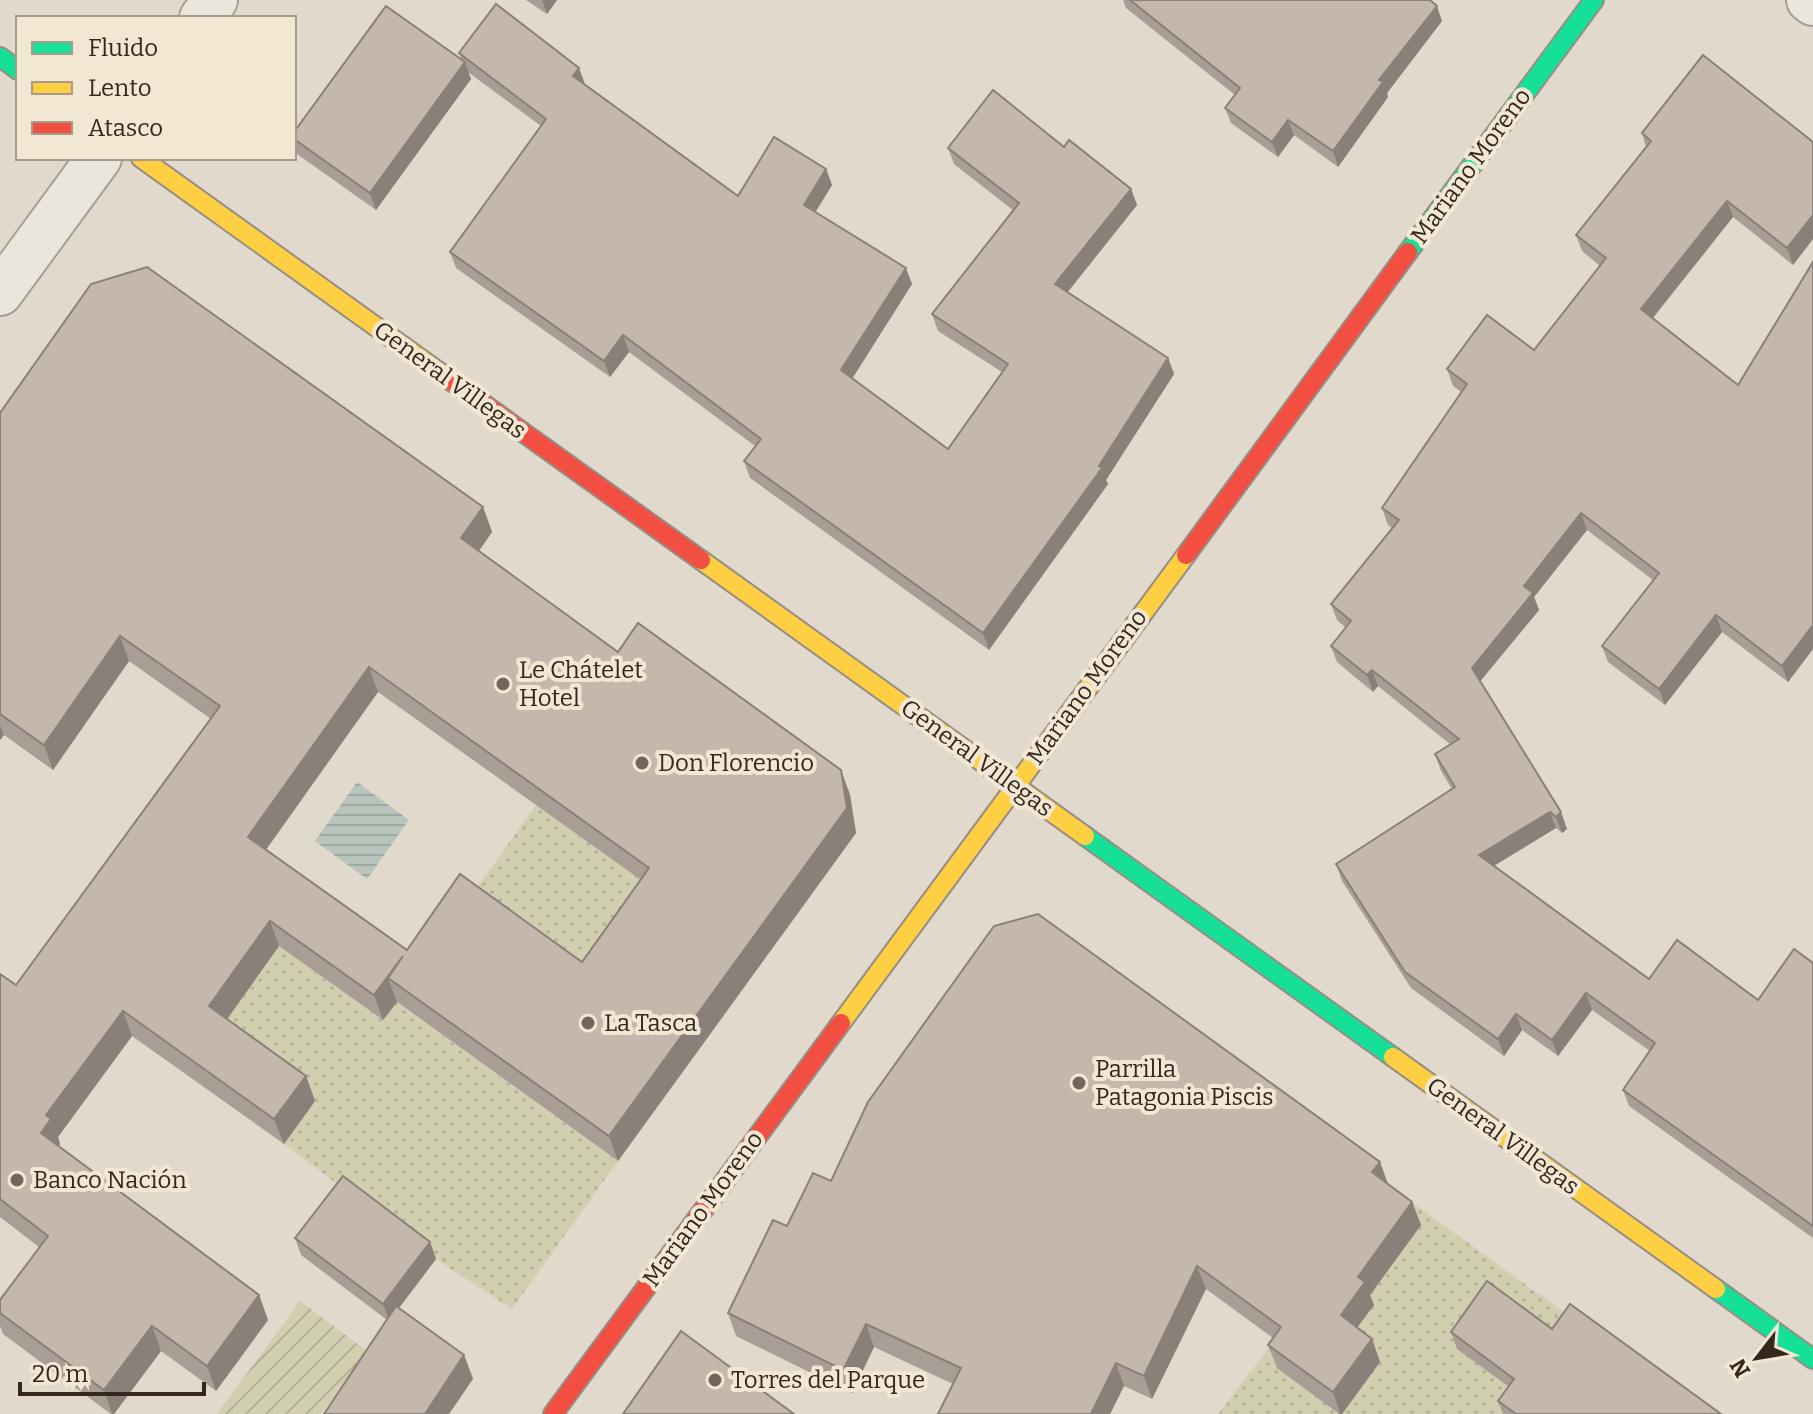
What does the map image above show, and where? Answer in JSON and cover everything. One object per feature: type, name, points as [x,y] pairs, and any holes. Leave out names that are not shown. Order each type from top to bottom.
[{"type":"main road","name":"Mariano Moreno","points":[[553,1414],[1594,0]]},
{"type":"main road","name":"General Villegas","points":[[144,160],[1813,1359]]},
{"type":"street","points":[[0,293],[98,160]]},
{"type":"shaded area","points":[[747,720],[591,987],[469,899],[536,805]]},
{"type":"shaded area","points":[[357,782],[409,820],[367,879],[315,841]]},
{"type":"shaded area","points":[[279,946],[383,1020],[396,1002],[618,1161],[512,1309],[436,1259],[284,1144],[314,1101],[218,1031]]},
{"type":"shaded area","points":[[1388,1185],[1576,1321],[1506,1414],[1218,1414],[1275,1340]]},
{"type":"shaded area","points":[[300,1301],[367,1351],[321,1414],[217,1414]]},
{"type":"building","points":[[1130,0],[1430,0],[1437,6],[1379,80],[1383,82],[1333,151],[1288,120],[1272,142],[1225,108],[1240,88]]},
{"type":"building","points":[[496,4],[579,68],[573,76],[738,196],[774,137],[826,169],[804,205],[906,268],[841,370],[948,449],[1008,364],[932,314],[1019,203],[948,148],[993,90],[1064,147],[1069,140],[1131,189],[1055,284],[1168,358],[1099,466],[1102,468],[983,633],[744,461],[761,439],[623,335],[604,361],[450,252],[546,119],[459,53]]},
{"type":"building","points":[[386,6],[465,62],[370,193],[296,140],[296,129]]},
{"type":"building","points":[[1703,55],[1813,142],[1813,215],[1787,248],[1727,201],[1641,309],[1738,385],[1813,262],[1813,625],[1782,666],[1716,615],[1659,689],[1602,646],[1659,573],[1581,513],[1524,586],[1533,593],[1472,668],[1561,812],[1556,817],[1550,812],[1479,855],[1649,979],[1677,940],[1758,1000],[1794,949],[1813,963],[1813,1226],[1623,1090],[1655,1043],[1586,993],[1552,1040],[1516,1014],[1498,1039],[1405,972],[1336,864],[1455,787],[1435,754],[1459,739],[1372,670],[1367,675],[1331,646],[1351,621],[1331,604],[1399,520],[1382,508],[1467,384],[1447,369],[1487,315],[1534,350],[1606,258],[1576,235],[1651,141],[1642,133]]},
{"type":"building","points":[[147,267],[483,507],[461,538],[618,652],[638,623],[841,770],[847,808],[609,1136],[388,978],[403,956],[374,995],[270,921],[209,1006],[306,1076],[274,1119],[123,1011],[46,1115],[51,1119],[41,1133],[259,1295],[207,1366],[152,1326],[104,1390],[0,1313],[0,1300],[48,1236],[0,1199],[0,974],[16,985],[220,706],[120,636],[44,745],[0,714],[0,413],[91,284]],"holes":[[[369,667],[649,868],[582,962],[460,874],[407,950],[248,837]]]},
{"type":"building","points":[[1038,914],[1380,1162],[1372,1172],[1412,1202],[1358,1277],[1365,1282],[1341,1315],[1372,1339],[1333,1392],[1268,1345],[1281,1327],[1197,1266],[1144,1376],[1116,1363],[1091,1414],[938,1414],[961,1368],[866,1324],[843,1370],[728,1313],[773,1220],[787,1226],[813,1173],[831,1181],[868,1102],[994,926]]},
{"type":"building","points":[[343,1176],[430,1242],[383,1304],[295,1238]]},
{"type":"building","points":[[1487,1281],[1552,1329],[1570,1304],[1721,1414],[1516,1414],[1498,1401],[1514,1379],[1451,1332]]},
{"type":"building","points":[[396,1306],[464,1355],[425,1414],[324,1414]]},
{"type":"building","name":"Torres del Parque","points":[[681,1331],[794,1414],[623,1414]]},
{"type":"traffic: fast","points":[[1408,252],[1594,0]]},
{"type":"traffic: fast","points":[[0,57],[16,69]]},
{"type":"traffic: fast","points":[[1085,836],[1393,1057]]},
{"type":"traffic: fast","points":[[1716,1289],[1813,1359]]},
{"type":"traffic: slow","points":[[144,160],[453,382]]},
{"type":"traffic: slow","points":[[841,1023],[1186,555]]},
{"type":"traffic: slow","points":[[701,560],[1085,836]]},
{"type":"traffic: slow","points":[[1393,1057],[1716,1289]]},
{"type":"traffic: jam","points":[[1186,555],[1408,252]]},
{"type":"traffic: jam","points":[[453,382],[701,560]]},
{"type":"traffic: jam","points":[[553,1414],[841,1023]]},
{"type":"place","name":"Le Chátelet Hotel","points":[[503,684]]},
{"type":"place","name":"Don Florencio","points":[[642,763]]},
{"type":"place","name":"La Tasca","points":[[588,1023]]},
{"type":"place","name":"Parrilla Patagonia Piscis","points":[[1079,1083]]},
{"type":"place","name":"Banco Nación","points":[[17,1180]]},
{"type":"place","name":"Torres del Parque","points":[[715,1380]]}]
